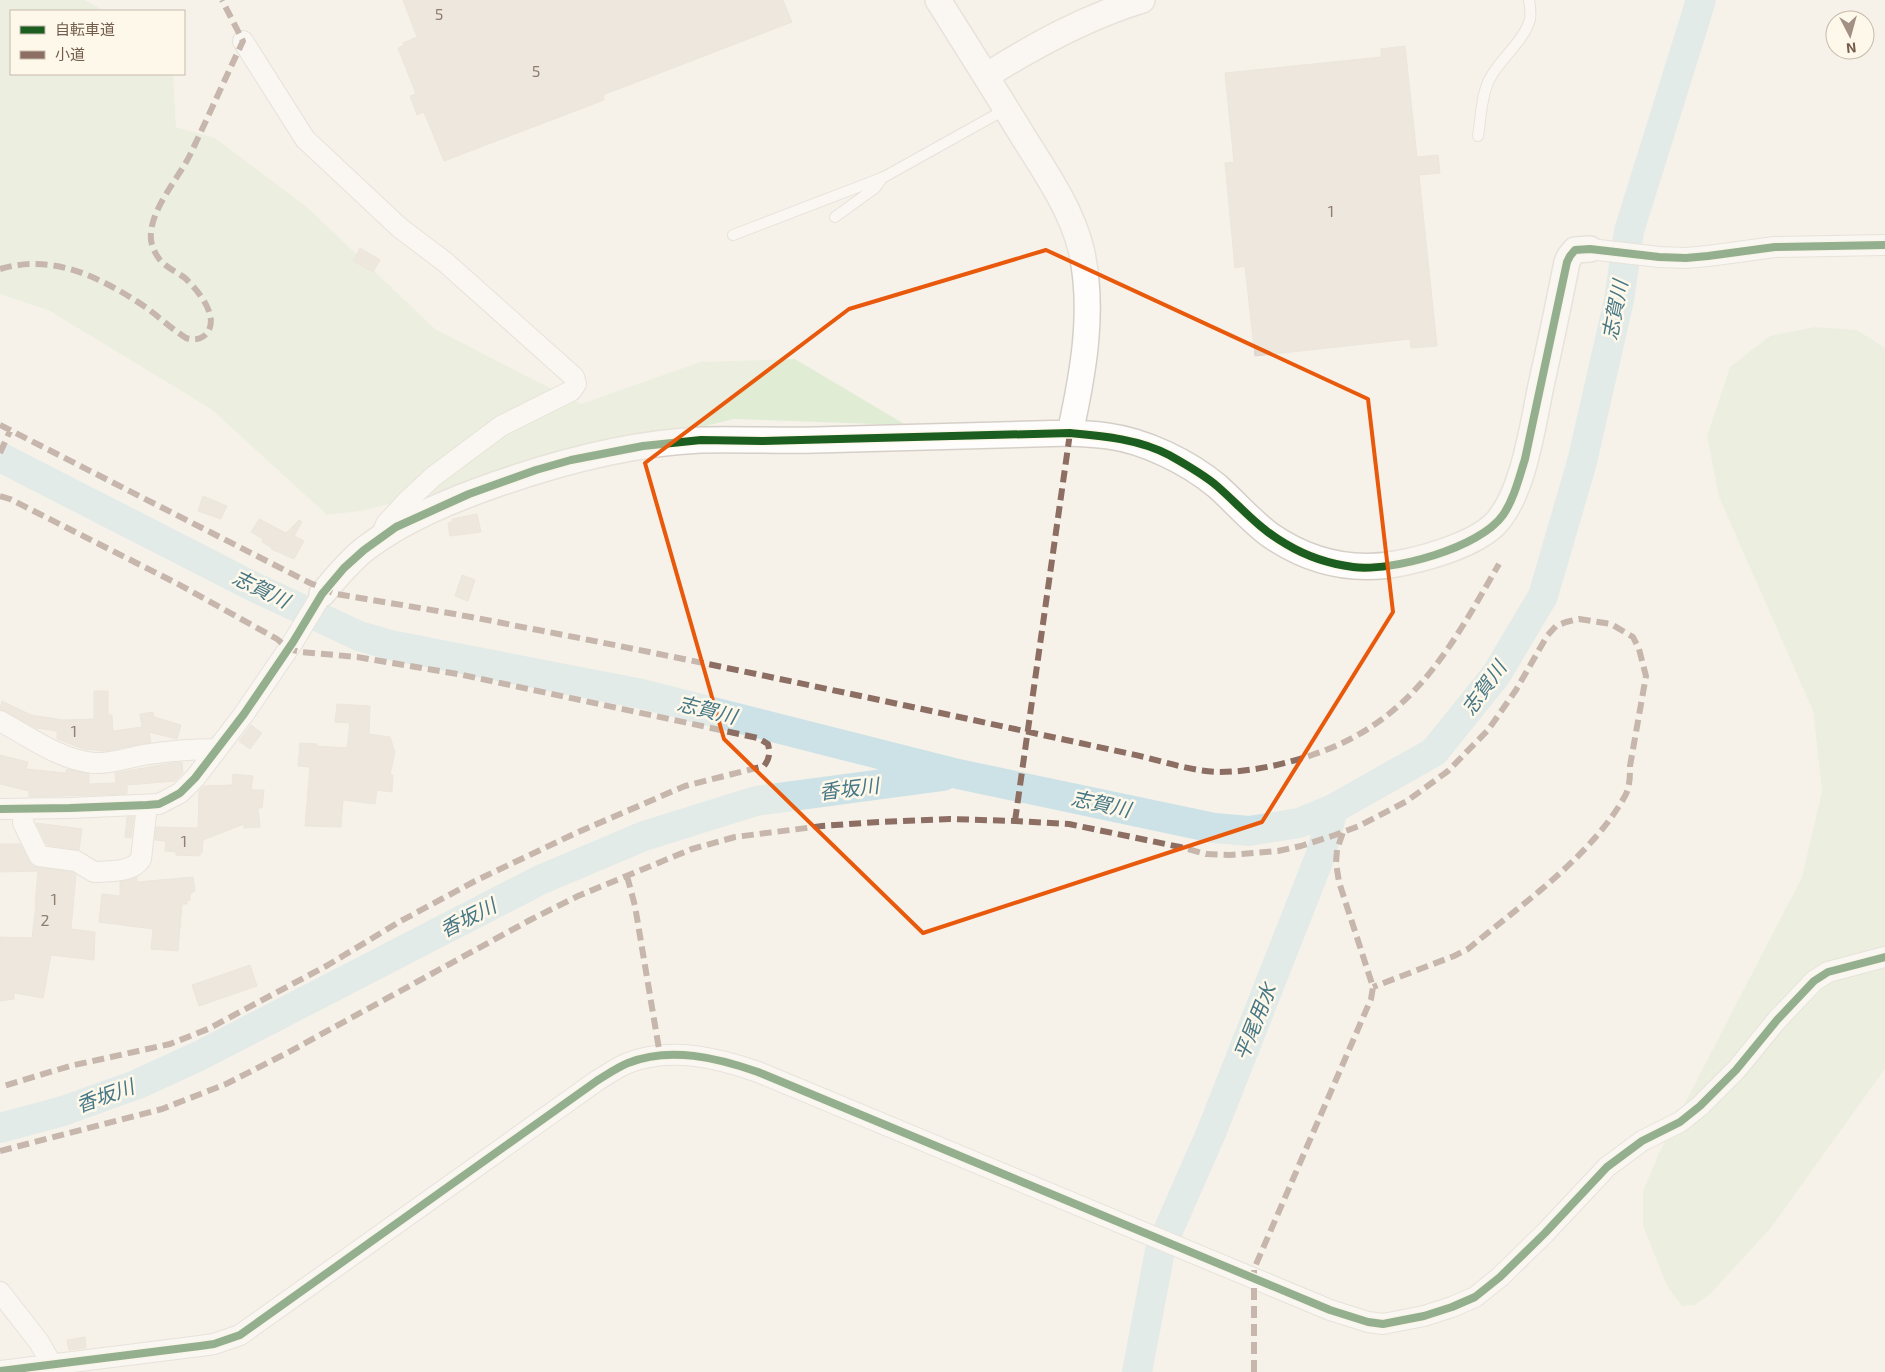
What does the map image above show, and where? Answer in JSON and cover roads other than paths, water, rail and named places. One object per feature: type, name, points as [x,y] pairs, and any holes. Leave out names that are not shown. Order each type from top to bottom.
[{"type":"street","points":[[938,0],[1058,194],[1076,233],[1081,250],[1087,302],[1086,336],[1080,388],[1070,433]]},
{"type":"street","points":[[986,76],[1045,41],[1118,7],[1142,0]]},
{"type":"street","points":[[243,41],[304,138],[400,228],[445,262],[574,377],[576,384],[571,391],[500,426],[434,476],[386,524],[380,538]]},
{"type":"street","points":[[0,809],[159,804],[180,793],[195,778],[244,714],[293,642],[322,594],[344,568],[364,550],[396,528],[440,506],[536,470],[571,460],[643,446],[701,440],[763,441],[1070,433],[1109,436],[1152,448],[1168,455],[1215,485],[1269,534],[1315,558],[1355,567],[1383,566],[1427,558],[1457,546],[1492,527],[1509,504],[1526,459],[1567,262],[1576,250],[1590,249],[1659,257],[1708,256],[1802,245],[1885,245]]},
{"type":"street","points":[[0,721],[40,745],[93,763],[189,749],[216,750]]},
{"type":"street","points":[[24,809],[24,823],[39,856],[76,860],[94,872],[130,869],[138,865],[142,859],[147,805]]},
{"type":"street","points":[[0,1370],[54,1368],[214,1344],[240,1335],[598,1080],[629,1062],[660,1055],[714,1059],[736,1064],[1330,1310],[1368,1322],[1384,1324],[1404,1321],[1460,1304],[1475,1297],[1500,1277],[1545,1233],[1607,1167],[1642,1141],[1680,1122],[1700,1106],[1736,1070],[1777,1020],[1814,981],[1828,972],[1885,957]]},
{"type":"street","points":[[0,1292],[39,1342],[54,1368]]},
{"type":"lane","points":[[1478,136],[1483,99],[1488,82],[1496,68],[1522,35],[1530,18],[1530,0]]},
{"type":"lane","points":[[733,234],[884,176],[1006,109]]},
{"type":"lane","points":[[835,217],[875,188],[884,176]]},
{"type":"waterway","name":"志賀川","points":[[0,457],[252,586],[359,636],[390,645],[642,694],[958,774],[1214,828],[1249,831],[1299,823],[1333,809],[1434,752],[1496,675],[1543,596],[1582,462],[1619,300],[1629,231],[1701,0]]},
{"type":"waterway","name":"香坂川","points":[[0,1128],[63,1111],[138,1084],[201,1055],[540,880],[644,836],[756,801],[943,776]]},
{"type":"waterway","name":"平尾用水","points":[[1168,1231],[1211,1133],[1321,854],[1333,809]]},
{"type":"waterway","name":"平尾用水","points":[[1137,1372],[1160,1251]]}]
